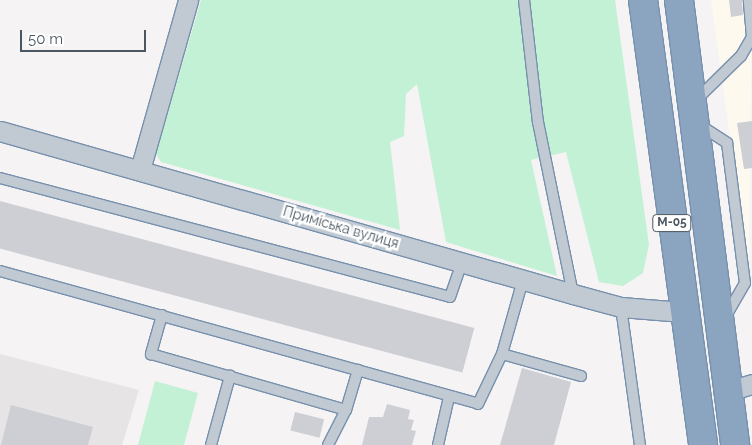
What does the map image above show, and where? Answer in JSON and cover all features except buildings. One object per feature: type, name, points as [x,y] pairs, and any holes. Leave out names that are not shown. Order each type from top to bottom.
[{"type":"highway","name":"М-05","points":[[643,0],[703,445]]},
{"type":"highway","name":"М-05","points":[[679,0],[720,324],[741,388],[735,442]]},
{"type":"street","points":[[140,170],[188,0]]},
{"type":"street","name":"Приміська вулиця","points":[[0,132],[621,307],[684,312]]},
{"type":"lane","points":[[524,0],[538,122],[573,294]]},
{"type":"lane","points":[[720,324],[748,287],[727,143],[693,113],[741,56],[752,37],[749,0]]},
{"type":"lane","points":[[0,178],[450,297],[462,262]]},
{"type":"lane","points":[[0,271],[478,404],[502,354],[523,280]]},
{"type":"lane","points":[[621,307],[640,445]]},
{"type":"lane","points":[[162,315],[151,354],[346,410]]},
{"type":"lane","points":[[502,354],[582,376]]},
{"type":"lane","points":[[328,445],[346,410],[358,370]]},
{"type":"lane","points":[[211,445],[230,376]]},
{"type":"lane","points":[[438,445],[450,397]]},
{"type":"shaded area","points":[[711,0],[752,0],[749,278]]},
{"type":"shaded area","points":[[0,354],[139,390],[122,445],[0,445]]},
{"type":"green space","points":[[201,0],[615,0],[649,245],[643,273],[623,286],[599,282],[566,152],[531,160],[557,276],[446,242],[417,84],[406,94],[404,136],[390,142],[400,230],[161,162],[156,154]]},
{"type":"green space","points":[[155,381],[198,393],[184,445],[138,445]]}]
